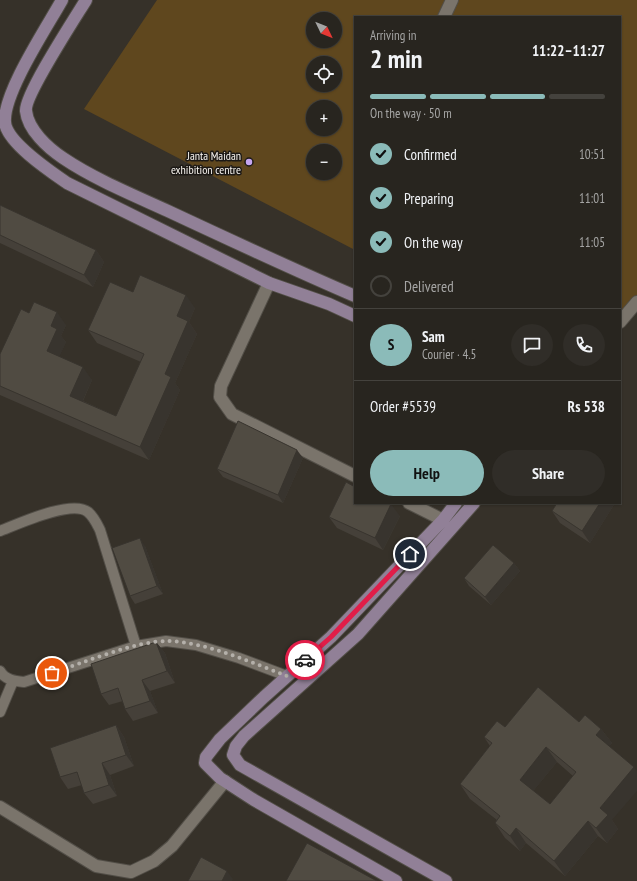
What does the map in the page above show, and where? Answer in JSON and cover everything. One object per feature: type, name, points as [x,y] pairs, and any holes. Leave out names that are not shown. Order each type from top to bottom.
[{"type":"street","points":[[62,0],[18,76],[8,103],[5,122],[14,139],[37,164],[67,183],[269,282],[329,304],[354,316]]},
{"type":"street","points":[[86,0],[43,71],[30,97],[26,110],[29,123],[37,134],[62,157],[130,193],[270,260],[354,296]]},
{"type":"street","points":[[444,16],[452,0]]},
{"type":"street","points":[[269,282],[221,386],[220,397],[232,414],[354,475]]},
{"type":"street","points":[[621,321],[637,302]]},
{"type":"street","points":[[411,504],[443,520]]},
{"type":"street","points":[[396,881],[226,781],[205,763],[206,757],[220,739],[331,637],[443,520],[455,504]]},
{"type":"street","points":[[446,881],[240,765],[233,755],[236,746],[244,736],[358,634],[396,593],[473,504]]},
{"type":"street","points":[[0,807],[96,866],[131,872],[154,862],[172,846],[226,781]]},
{"type":"lane","points":[[0,531],[65,508],[78,509],[87,512],[95,520],[100,530],[136,646]]},
{"type":"lane","points":[[0,671],[2,675],[13,681],[24,682],[136,646],[166,641],[196,645],[239,658],[287,676]]},
{"type":"lane","points":[[0,712],[13,681]]},
{"type":"shaded area","name":"Janta Maidan exhibition centre","points":[[157,0],[637,0],[637,295],[621,315],[621,16],[354,16],[354,249],[84,109]]},
{"type":"building","points":[[0,205],[96,250],[84,275],[0,235]]},
{"type":"building","points":[[140,275],[186,295],[177,316],[188,321],[165,374],[171,377],[140,447],[0,386],[0,354],[21,309],[29,313],[34,302],[57,312],[51,326],[57,329],[47,351],[83,367],[70,396],[116,416],[144,354],[88,330],[110,282],[133,292]]},
{"type":"building","points":[[238,421],[297,450],[278,495],[217,469]]},
{"type":"building","points":[[346,482],[354,486],[354,504],[391,504],[375,538],[329,517]]},
{"type":"building","points":[[556,504],[599,504],[582,531],[552,511]]},
{"type":"building","points":[[140,538],[157,586],[130,596],[112,548]]},
{"type":"building","points":[[493,545],[514,563],[485,597],[464,578]]},
{"type":"building","points":[[156,642],[167,671],[142,680],[150,701],[125,709],[118,688],[101,694],[91,664]]},
{"type":"building","points":[[538,687],[579,722],[585,715],[601,729],[596,735],[634,767],[600,808],[608,815],[596,828],[588,821],[554,861],[516,828],[510,836],[495,823],[500,816],[460,784],[492,743],[484,737],[497,721],[505,727]],"holes":[[[546,747],[576,772],[550,804],[520,780]]]},
{"type":"building","points":[[116,725],[126,755],[102,763],[109,785],[84,793],[77,772],[60,777],[50,748]]},
{"type":"building","points":[[307,843],[377,881],[286,881]]},
{"type":"building","points":[[201,857],[227,871],[222,881],[188,881]]},
{"type":"way so far","points":[[52,673],[136,646],[166,641],[196,645],[239,658],[287,676],[305,660]]},
{"type":"place","name":"Janta Maidan exhibition centre","points":[[249,162]]},
{"type":"route","points":[[305,660],[331,637],[410,554]]}]
